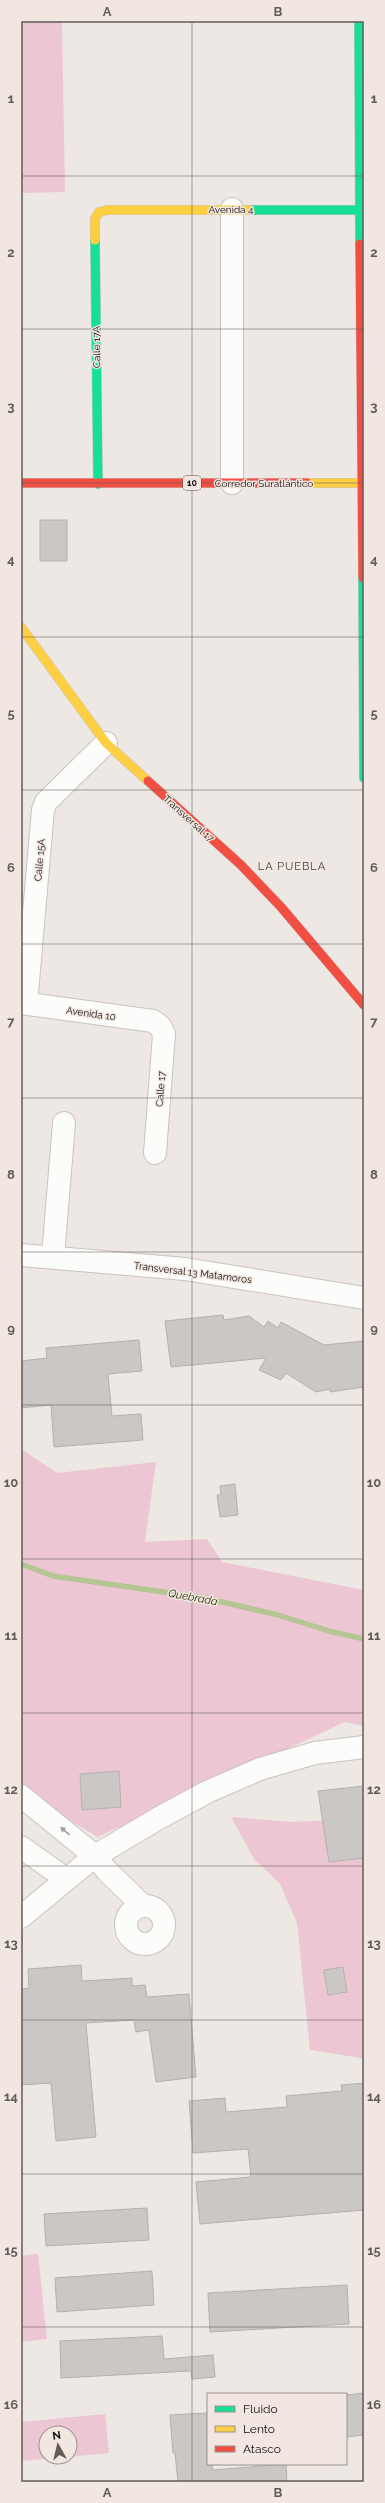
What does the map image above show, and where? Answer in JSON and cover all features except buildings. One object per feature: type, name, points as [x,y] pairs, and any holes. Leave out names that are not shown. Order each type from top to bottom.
[{"type":"street","points":[[359,21],[362,106],[364,778]]},
{"type":"street","points":[[232,209],[232,483]]},
{"type":"street","name":"Avenida 4","points":[[99,212],[107,210],[232,209],[362,210]]},
{"type":"street","name":"Calle 17A","points":[[98,484],[95,219],[99,212]]},
{"type":"street","name":"Corredor Suratlántico","points":[[21,483],[363,483]]},
{"type":"street","name":"Transversal 17","points":[[21,627],[106,743],[241,865],[281,907],[364,1005]]},
{"type":"street","name":"Calle 15A","points":[[24,1003],[43,810],[46,802],[106,743]]},
{"type":"street","name":"Avenida 10","points":[[24,1003],[153,1021],[160,1026]]},
{"type":"street","name":"Calle 17","points":[[155,1153],[164,1034],[160,1026]]},
{"type":"street","points":[[53,1256],[64,1123]]},
{"type":"street","name":"Transversal 13 Matamoros","points":[[21,1255],[53,1256],[185,1269],[364,1298]]},
{"type":"street","points":[[21,1917],[95,1856],[159,1818],[207,1792],[260,1769],[315,1753],[364,1747]]},
{"type":"street","points":[[21,1796],[95,1856],[107,1871],[143,1906]]},
{"type":"street","points":[[21,1847],[66,1879]]},
{"type":"shaded area","points":[[21,21],[62,21],[65,192],[21,193]]},
{"type":"shaded area","points":[[21,1449],[57,1473],[156,1462],[145,1542],[207,1539],[222,1562],[364,1590],[364,1726],[345,1722],[98,1837],[21,1792]]},
{"type":"shaded area","points":[[231,1817],[291,1822],[333,1820],[364,1860],[364,2062],[361,2058],[310,2050],[297,1923],[280,1884],[254,1859]]},
{"type":"shaded area","points":[[38,2254],[47,2339],[21,2342],[21,2256]]},
{"type":"shaded area","points":[[105,2414],[109,2453],[78,2456],[78,2425],[38,2425],[38,2459],[21,2461],[21,2422]]},
{"type":"waterway","name":"Quebrada","points":[[21,1564],[53,1576],[205,1598],[278,1615],[329,1631],[364,1639]]},
{"type":"traffic: fast","points":[[359,21],[360,244]]},
{"type":"traffic: fast","points":[[250,210],[364,210]]},
{"type":"traffic: fast","points":[[95,240],[98,484]]},
{"type":"traffic: fast","points":[[363,578],[364,778]]},
{"type":"traffic: slow","points":[[95,240],[95,219],[99,212],[107,210],[250,210]]},
{"type":"traffic: slow","points":[[307,483],[364,483]]},
{"type":"traffic: slow","points":[[21,627],[106,743],[148,781]]},
{"type":"traffic: jam","points":[[360,244],[363,578]]},
{"type":"traffic: jam","points":[[21,483],[307,483]]},
{"type":"traffic: jam","points":[[148,781],[241,865],[281,907],[364,1005]]},
{"type":"district","name":"LA PUEBLA","points":[[292,866]]}]
